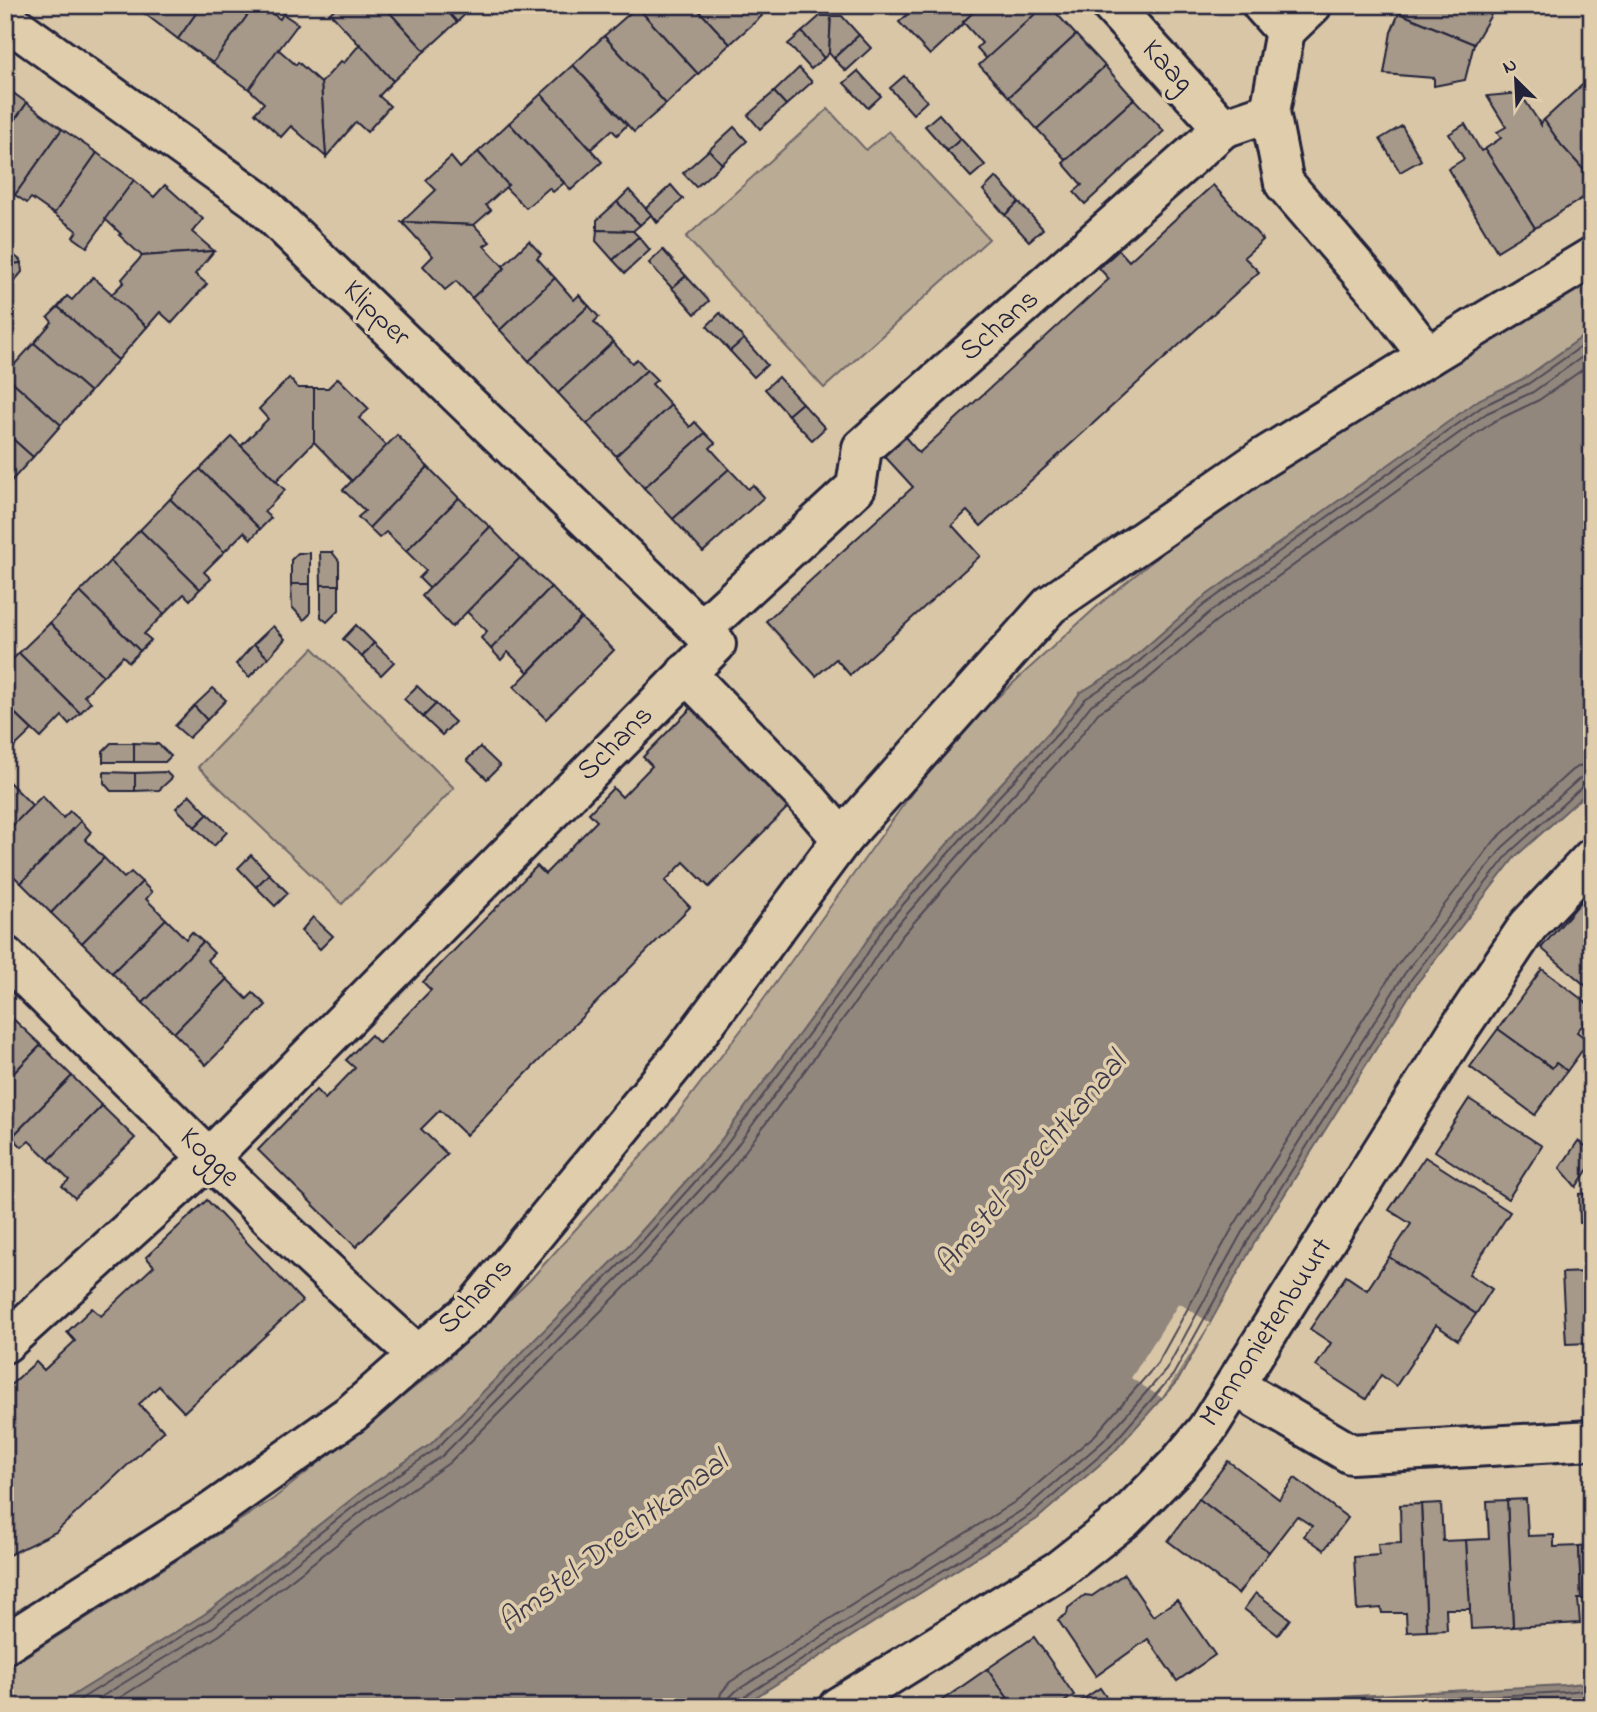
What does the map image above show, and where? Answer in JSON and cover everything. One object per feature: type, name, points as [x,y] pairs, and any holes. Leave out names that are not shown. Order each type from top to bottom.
[{"type":"street","name":"Kaag","points":[[1111,5],[1223,128]]},
{"type":"street","points":[[1312,5],[1273,18],[1270,112],[1284,183],[1383,298],[1428,356]]},
{"type":"street","name":"Klipper","points":[[5,19],[257,200],[709,636]]},
{"type":"street","name":"Schans","points":[[5,1343],[208,1158],[686,673],[709,636],[856,487],[862,448],[1223,128],[1270,112]]},
{"type":"street","name":"Schans","points":[[5,1644],[212,1512],[352,1413],[474,1308],[684,1052],[842,839],[1050,605],[1263,458],[1592,257]]},
{"type":"street","points":[[686,673],[804,795],[842,839]]},
{"type":"street","name":"Mennonietenbuurt","points":[[838,1707],[1059,1570],[1124,1519],[1178,1464],[1207,1429],[1235,1386],[1461,1026],[1528,926],[1592,858]]},
{"type":"street","name":"Kogge","points":[[5,956],[208,1158],[354,1298],[418,1355]]},
{"type":"street","points":[[1235,1386],[1351,1454],[1592,1440]]},
{"type":"shaded area","points":[[828,109],[866,150],[889,131],[989,239],[824,388],[686,237]]},
{"type":"shaded area","points":[[1592,276],[1592,330],[1525,378],[1480,400],[1200,600],[1124,666],[1080,693],[1055,726],[880,921],[713,1151],[630,1244],[431,1444],[361,1492],[205,1614],[66,1700],[54,1707],[5,1707],[5,1666],[23,1658],[273,1499],[435,1371],[530,1280],[663,1132],[748,1021],[914,790],[989,705],[1102,602],[1185,535],[1361,415]]},
{"type":"shaded area","points":[[313,648],[454,788],[342,904],[198,767]]},
{"type":"water","name":"Amstel-Drechtkanaal","points":[[1592,330],[1592,788],[1515,857],[1418,982],[1256,1240],[1179,1379],[1113,1453],[1037,1519],[740,1707],[54,1707],[205,1614],[361,1492],[431,1444],[630,1244],[713,1151],[880,921],[1055,726],[1080,693],[1124,666],[1200,600],[1480,399],[1525,378]]},
{"type":"water","points":[[1592,1682],[1592,1707],[1252,1707],[1262,1701]]},
{"type":"pier","points":[[1179,1303],[1210,1323],[1162,1398],[1131,1378]]},
{"type":"building","points":[[133,5],[149,5],[144,13]]},
{"type":"building","points":[[149,5],[202,5],[178,39],[144,13]]},
{"type":"building","points":[[202,5],[255,5],[213,63],[178,39]]},
{"type":"building","points":[[255,5],[260,5],[280,19],[283,14],[298,24],[249,89],[213,63]]},
{"type":"building","points":[[339,5],[383,5],[425,51],[393,81],[330,13]]},
{"type":"building","points":[[383,5],[442,5],[457,22],[425,51]]},
{"type":"building","points":[[442,5],[475,5],[457,22]]},
{"type":"building","points":[[694,5],[730,44],[698,74],[637,7]]},
{"type":"building","points":[[694,5],[753,5],[762,16],[730,44]]},
{"type":"building","points":[[898,5],[918,5],[908,15]]},
{"type":"building","points":[[918,5],[981,5],[930,55],[899,22]]},
{"type":"building","points":[[981,5],[1045,5],[987,59],[977,48],[982,43],[963,22]]},
{"type":"building","points":[[1045,5],[1049,5],[1076,35],[1009,97],[979,65]]},
{"type":"building","points":[[1402,5],[1483,5],[1492,13],[1474,44],[1399,13]]},
{"type":"building","points":[[1483,5],[1501,5],[1492,13]]},
{"type":"building","points":[[637,7],[698,74],[666,104],[604,36]]},
{"type":"building","points":[[1399,13],[1474,44],[1465,80],[1434,86],[1434,78],[1384,74],[1391,32]]},
{"type":"building","points":[[820,16],[831,16],[829,53],[823,59],[802,32]]},
{"type":"building","points":[[831,16],[842,16],[859,35],[835,60],[829,53]]},
{"type":"building","points":[[802,32],[823,57],[811,69],[788,44]]},
{"type":"building","points":[[859,35],[871,48],[846,71],[835,57]]},
{"type":"building","points":[[1076,35],[1105,66],[1037,129],[1009,97]]},
{"type":"building","points":[[604,36],[666,104],[634,132],[573,65]]},
{"type":"building","points":[[360,44],[393,81],[379,96],[390,106],[367,132],[356,122],[326,157],[321,83],[341,61],[344,63]]},
{"type":"building","points":[[278,49],[296,65],[298,62],[321,83],[326,157],[291,126],[281,137],[255,113],[264,103],[249,89]]},
{"type":"building","points":[[573,65],[627,125],[617,135],[612,130],[591,149],[541,94]]},
{"type":"building","points":[[1105,66],[1134,99],[1066,160],[1037,129]]},
{"type":"building","points":[[799,68],[812,82],[786,105],[774,92]]},
{"type":"building","points":[[858,71],[881,96],[868,108],[844,83]]},
{"type":"building","points":[[904,76],[927,101],[913,114],[890,88]]},
{"type":"building","points":[[1591,77],[1592,179],[1561,145],[1544,120]]},
{"type":"building","points":[[5,87],[27,103],[5,134]]},
{"type":"building","points":[[774,92],[786,105],[760,129],[748,115]]},
{"type":"building","points":[[1520,93],[1541,125],[1544,120],[1561,145],[1592,179],[1592,192],[1535,228],[1485,149],[1501,138],[1497,132],[1506,127],[1487,96]]},
{"type":"building","points":[[541,94],[602,162],[571,190],[509,123]]},
{"type":"building","points":[[1134,99],[1164,131],[1085,204],[1074,192],[1082,185],[1063,163]]},
{"type":"building","points":[[27,103],[62,129],[15,195],[5,188],[5,134]]},
{"type":"building","points":[[939,114],[961,139],[947,151],[925,126]]},
{"type":"building","points":[[509,123],[564,183],[553,192],[549,188],[526,208],[505,187],[508,185],[478,152]]},
{"type":"building","points":[[1465,124],[1481,151],[1485,149],[1535,228],[1497,251],[1448,169],[1464,159],[1449,134]]},
{"type":"building","points":[[1402,126],[1421,160],[1400,172],[1380,139]]},
{"type":"building","points":[[734,127],[747,141],[722,164],[709,150]]},
{"type":"building","points":[[62,129],[97,153],[54,214],[31,198],[27,203],[15,195]]},
{"type":"building","points":[[961,139],[985,165],[971,177],[947,151]]},
{"type":"building","points":[[709,150],[722,164],[696,187],[683,173]]},
{"type":"building","points":[[478,152],[508,185],[486,205],[491,210],[474,225],[402,222],[436,190],[426,180],[451,157],[460,168]]},
{"type":"building","points":[[97,153],[134,180],[87,247],[73,237],[77,231],[54,214]]},
{"type":"building","points":[[996,177],[1019,202],[1005,215],[983,190]]},
{"type":"building","points":[[134,180],[154,197],[165,185],[203,219],[192,232],[214,251],[142,256],[105,219]]},
{"type":"building","points":[[671,185],[683,199],[658,222],[645,209]]},
{"type":"building","points":[[1213,185],[1263,240],[1244,257],[1259,272],[981,526],[967,511],[952,525],[980,556],[850,675],[836,659],[816,676],[766,621],[913,487],[878,449],[899,430],[919,453],[1109,279],[1099,268],[1119,250],[1129,261]]},
{"type":"building","points":[[629,190],[658,222],[657,223],[651,215],[640,225],[617,202]]},
{"type":"building","points":[[617,202],[640,225],[633,231],[597,230],[597,220]]},
{"type":"building","points":[[1019,202],[1043,229],[1029,241],[1005,215]]},
{"type":"building","points":[[402,222],[474,225],[490,242],[484,246],[505,268],[472,298],[456,281],[445,290],[423,266],[433,256]]},
{"type":"building","points":[[597,230],[633,231],[640,238],[613,260],[596,241]]},
{"type":"building","points":[[637,238],[650,250],[625,273],[613,260]]},
{"type":"building","points":[[529,241],[541,254],[537,258],[555,278],[500,330],[472,298],[505,268],[503,266]]},
{"type":"building","points":[[5,248],[20,260],[21,263],[5,265]]},
{"type":"building","points":[[663,250],[686,276],[672,288],[649,263]]},
{"type":"building","points":[[214,251],[195,274],[207,284],[172,323],[160,312],[147,327],[111,295],[142,256]]},
{"type":"building","points":[[21,263],[22,272],[5,292],[5,265]]},
{"type":"building","points":[[686,276],[709,301],[695,314],[672,288]]},
{"type":"building","points":[[93,277],[147,327],[118,360],[58,307],[67,296],[72,300]]},
{"type":"building","points":[[555,278],[574,300],[579,295],[589,306],[529,361],[500,330]]},
{"type":"building","points":[[589,306],[599,317],[594,322],[613,342],[558,393],[529,361]]},
{"type":"building","points":[[58,307],[118,360],[90,392],[34,343],[52,322],[48,317]]},
{"type":"building","points":[[720,313],[744,339],[730,351],[707,326]]},
{"type":"building","points":[[744,339],[767,365],[754,377],[730,351]]},
{"type":"building","points":[[613,342],[632,363],[637,359],[647,370],[587,424],[558,393]]},
{"type":"building","points":[[34,343],[90,392],[61,425],[5,375],[5,365],[10,360],[15,364]]},
{"type":"building","points":[[647,370],[657,380],[652,384],[671,405],[616,456],[587,424]]},
{"type":"building","points":[[5,375],[61,425],[33,457],[5,432]]},
{"type":"building","points":[[778,377],[802,403],[788,415],[765,389]]},
{"type":"building","points":[[289,378],[298,388],[314,388],[314,442],[276,481],[241,446],[268,419],[259,409]]},
{"type":"building","points":[[338,378],[369,409],[359,418],[387,446],[352,481],[314,442],[314,388],[328,388]]},
{"type":"building","points":[[802,403],[825,428],[812,440],[788,415]]},
{"type":"building","points":[[671,405],[690,427],[695,422],[705,433],[644,488],[616,456]]},
{"type":"building","points":[[5,432],[33,457],[5,488]]},
{"type":"building","points":[[705,433],[715,443],[710,448],[729,469],[673,519],[644,488]]},
{"type":"building","points":[[397,435],[428,467],[369,528],[358,517],[365,511],[343,490]]},
{"type":"building","points":[[232,437],[285,490],[264,512],[271,518],[260,529],[200,469]]},
{"type":"building","points":[[428,467],[459,498],[406,551],[386,532],[379,538],[369,528]]},
{"type":"building","points":[[200,469],[260,529],[251,539],[244,532],[224,552],[170,499]]},
{"type":"building","points":[[729,469],[748,489],[753,485],[764,497],[703,552],[673,519]]},
{"type":"building","points":[[459,498],[490,527],[430,589],[419,578],[426,571],[406,551]]},
{"type":"building","points":[[170,499],[224,552],[204,572],[211,579],[200,589],[140,530]]},
{"type":"building","points":[[490,527],[520,558],[452,627],[422,596]]},
{"type":"building","points":[[140,530],[200,589],[190,600],[184,594],[164,614],[110,561]]},
{"type":"building","points":[[320,552],[332,552],[339,561],[339,585],[321,585]]},
{"type":"building","points":[[298,553],[310,553],[310,584],[291,584],[291,560]]},
{"type":"building","points":[[520,558],[551,587],[491,649],[481,638],[487,631],[467,612]]},
{"type":"building","points":[[110,561],[164,614],[144,634],[151,640],[140,651],[80,592]]},
{"type":"building","points":[[291,584],[310,584],[310,614],[304,620],[292,607]]},
{"type":"building","points":[[321,585],[339,585],[339,610],[327,622],[321,617]]},
{"type":"building","points":[[551,587],[581,618],[528,672],[508,652],[501,660],[491,649]]},
{"type":"building","points":[[80,592],[140,651],[129,662],[123,656],[103,676],[50,623]]},
{"type":"building","points":[[581,618],[614,650],[546,719],[514,687]]},
{"type":"building","points":[[50,623],[103,676],[84,696],[91,702],[80,713],[19,653]]},
{"type":"building","points":[[356,625],[374,643],[362,657],[343,639]]},
{"type":"building","points":[[273,626],[285,639],[268,658],[254,644]]},
{"type":"building","points":[[374,643],[394,662],[381,675],[362,657]]},
{"type":"building","points":[[254,644],[268,658],[249,677],[236,664]]},
{"type":"building","points":[[19,653],[80,713],[69,724],[62,716],[41,738],[5,704],[5,667]]},
{"type":"building","points":[[417,686],[436,704],[423,717],[404,699]]},
{"type":"building","points":[[213,688],[226,700],[207,720],[194,706]]},
{"type":"building","points":[[701,698],[800,795],[709,887],[684,862],[665,881],[690,907],[466,1135],[440,1110],[421,1129],[447,1154],[356,1247],[258,1150],[316,1090],[325,1099],[355,1068],[346,1060],[371,1035],[379,1043],[431,990],[423,982],[537,866],[545,874],[597,821],[589,813],[613,788],[622,797],[652,766],[643,757]]},
{"type":"building","points":[[5,704],[32,730],[5,756]]},
{"type":"building","points":[[436,704],[455,722],[442,735],[423,717]]},
{"type":"building","points":[[194,706],[207,720],[189,738],[175,726]]},
{"type":"building","points":[[111,743],[134,743],[134,762],[103,762],[103,751]]},
{"type":"building","points":[[134,743],[158,744],[171,756],[165,762],[134,762]]},
{"type":"building","points":[[480,747],[500,766],[487,779],[467,760]]},
{"type":"building","points":[[104,772],[135,773],[135,791],[111,791],[104,783]]},
{"type":"building","points":[[166,772],[172,778],[159,790],[135,791],[135,773]]},
{"type":"building","points":[[5,778],[33,806],[5,833]]},
{"type":"building","points":[[190,795],[208,814],[195,827],[176,808]]},
{"type":"building","points":[[42,796],[63,818],[70,811],[81,821],[21,883],[5,868],[5,833]]},
{"type":"building","points":[[208,814],[227,832],[214,846],[195,827]]},
{"type":"building","points":[[81,821],[91,832],[85,839],[104,858],[51,913],[21,883]]},
{"type":"building","points":[[251,855],[269,874],[256,887],[238,868]]},
{"type":"building","points":[[104,858],[124,878],[131,872],[142,882],[82,943],[51,913]]},
{"type":"building","points":[[269,874],[288,893],[275,906],[256,887]]},
{"type":"building","points":[[142,882],[152,892],[146,899],[166,919],[112,973],[82,943]]},
{"type":"building","points":[[1592,889],[1592,991],[1541,948]]},
{"type":"building","points":[[313,917],[333,936],[320,949],[301,931]]},
{"type":"building","points":[[166,919],[186,939],[192,932],[203,942],[143,1003],[112,973]]},
{"type":"building","points":[[203,942],[214,953],[207,960],[227,979],[174,1033],[143,1003]]},
{"type":"building","points":[[1542,969],[1592,1007],[1592,1013],[1577,1032],[1589,1041],[1567,1071],[1556,1063],[1552,1068],[1498,1029]]},
{"type":"building","points":[[227,979],[247,999],[253,993],[266,1005],[206,1065],[174,1033]]},
{"type":"building","points":[[10,1016],[41,1045],[5,1082],[5,1021]]},
{"type":"building","points":[[1498,1029],[1552,1068],[1556,1063],[1567,1071],[1535,1115],[1470,1067]]},
{"type":"building","points":[[41,1045],[72,1076],[12,1137],[5,1131],[5,1082]]},
{"type":"building","points":[[72,1076],[102,1106],[49,1160],[29,1141],[22,1147],[12,1137]]},
{"type":"building","points":[[1469,1099],[1542,1146],[1508,1199],[1435,1151]]},
{"type":"building","points":[[102,1106],[135,1138],[75,1198],[62,1186],[69,1180],[49,1160]]},
{"type":"building","points":[[1578,1141],[1592,1150],[1592,1163],[1576,1187],[1560,1168]]},
{"type":"building","points":[[1425,1157],[1510,1212],[1469,1274],[1492,1289],[1476,1314],[1389,1257],[1411,1224],[1389,1210]]},
{"type":"building","points":[[1592,1193],[1592,1222],[1580,1223],[1579,1194]]},
{"type":"building","points":[[207,1200],[302,1301],[184,1412],[159,1386],[139,1404],[164,1431],[56,1532],[5,1557],[5,1390],[36,1362],[44,1370],[75,1341],[67,1332],[92,1308],[101,1316],[154,1266],[146,1257]]},
{"type":"building","points":[[1586,1253],[1592,1253],[1591,1366],[1590,1343],[1566,1344],[1562,1273],[1587,1272]]},
{"type":"building","points":[[1389,1257],[1476,1314],[1458,1340],[1436,1325],[1396,1386],[1381,1375],[1366,1399],[1316,1366],[1331,1343],[1310,1329],[1346,1276],[1367,1290]]},
{"type":"building","points":[[1228,1461],[1279,1499],[1295,1478],[1348,1518],[1324,1550],[1304,1536],[1312,1526],[1297,1516],[1269,1552],[1199,1499]]},
{"type":"building","points":[[1199,1499],[1269,1552],[1238,1594],[1168,1541]]},
{"type":"building","points":[[1526,1499],[1528,1536],[1554,1535],[1554,1547],[1579,1546],[1580,1623],[1513,1627],[1507,1500]]},
{"type":"building","points":[[1507,1500],[1513,1627],[1471,1629],[1466,1540],[1489,1539],[1487,1501]]},
{"type":"building","points":[[1441,1503],[1443,1541],[1466,1540],[1470,1609],[1446,1609],[1447,1630],[1427,1631],[1421,1504]]},
{"type":"building","points":[[1421,1504],[1427,1631],[1407,1632],[1406,1613],[1382,1613],[1381,1608],[1357,1610],[1354,1557],[1379,1555],[1378,1544],[1401,1543],[1400,1505]]},
{"type":"building","points":[[1592,1545],[1592,1599],[1581,1599],[1579,1546]]},
{"type":"building","points":[[1124,1574],[1153,1616],[1177,1600],[1215,1655],[1177,1681],[1148,1639],[1096,1676],[1058,1620],[1085,1595],[1092,1596]]},
{"type":"building","points":[[1256,1593],[1290,1619],[1278,1635],[1244,1609]]},
{"type":"building","points":[[1034,1637],[1074,1695],[1057,1707],[1014,1707],[987,1669]]},
{"type":"building","points":[[987,1669],[1014,1707],[945,1707],[941,1701]]},
{"type":"building","points":[[1100,1688],[1113,1707],[1078,1707],[1076,1704]]}]
